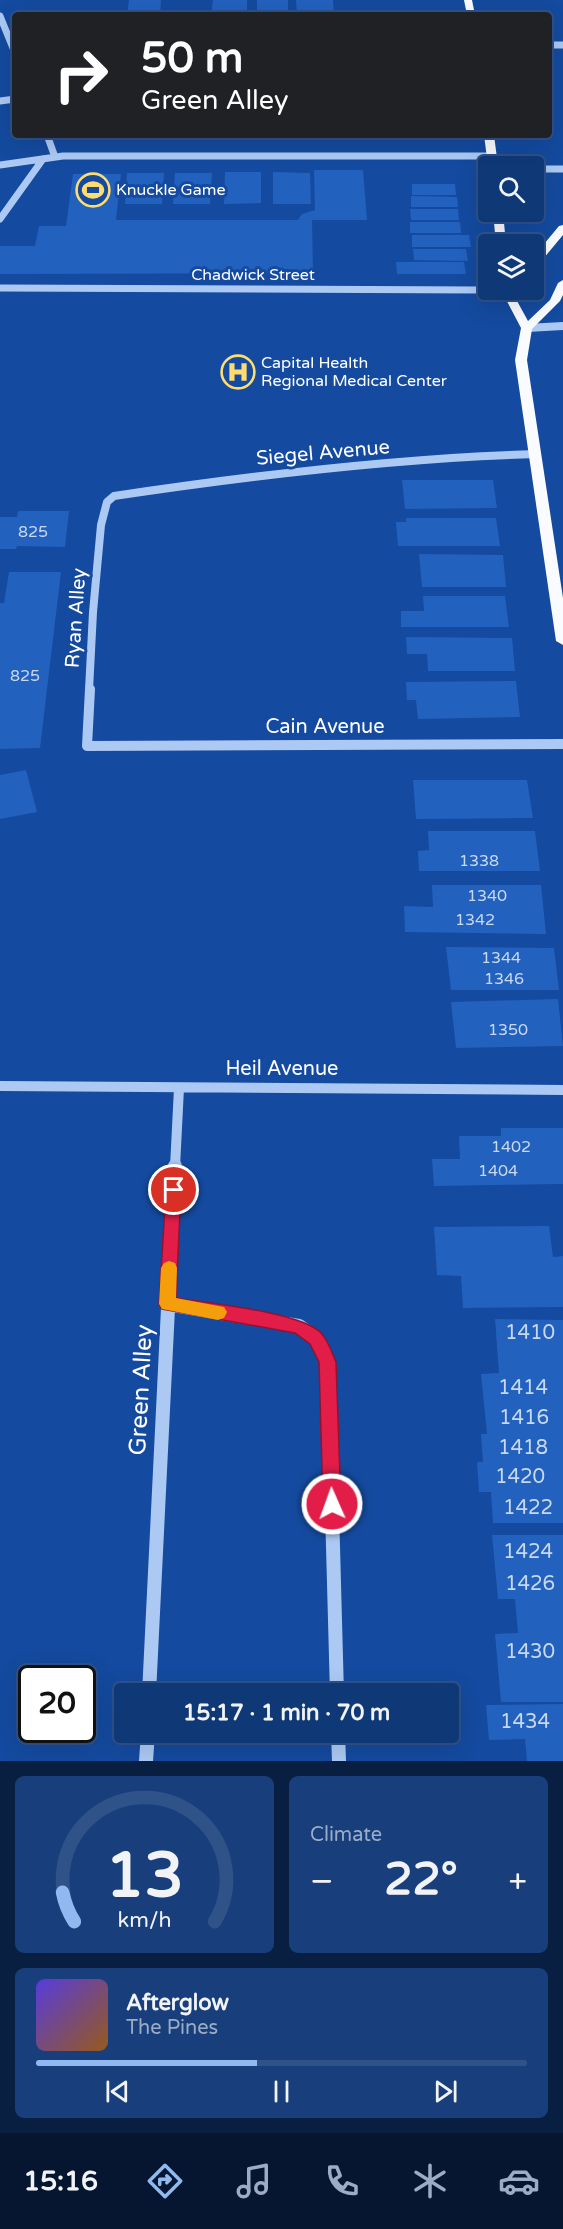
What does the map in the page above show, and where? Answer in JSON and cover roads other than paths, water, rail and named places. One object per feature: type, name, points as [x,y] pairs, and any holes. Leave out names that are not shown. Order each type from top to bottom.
[{"type":"main road","points":[[489,138],[492,156]]},
{"type":"main road","points":[[544,251],[563,228]]},
{"type":"main road","points":[[563,283],[555,301],[527,328],[521,360],[563,641]]},
{"type":"main road","points":[[512,300],[527,328]]},
{"type":"street","points":[[0,16],[12,46]]},
{"type":"street","points":[[47,138],[55,157]]},
{"type":"street","points":[[0,165],[55,157],[478,161]]},
{"type":"street","points":[[0,219],[43,159]]},
{"type":"street","points":[[544,170],[563,169]]},
{"type":"street","name":"Chadwick Street","points":[[0,288],[478,290]]},
{"type":"street","points":[[527,328],[563,326]]},
{"type":"street","name":"Siegel Avenue","points":[[114,496],[231,478],[465,456],[536,454]]},
{"type":"street","name":"Ryan Alley","points":[[87,746],[93,612],[100,525],[107,502],[114,496]]},
{"type":"street","name":"Cain Avenue","points":[[87,746],[563,744]]},
{"type":"street","name":"Heil Avenue","points":[[0,1086],[563,1090]]},
{"type":"street","name":"Green Alley","points":[[150,1683],[179,1088]]},
{"type":"street","points":[[167,1304],[299,1326],[316,1338],[328,1362],[337,1683]]},
{"type":"street","points":[[146,1761],[147,1743]]},
{"type":"street","points":[[339,1743],[339,1761]]},
{"type":"place","name":"Knuckle Game","points":[[93,190]]},
{"type":"place","name":"Capital Health Regional Medical Center","points":[[238,372]]}]
